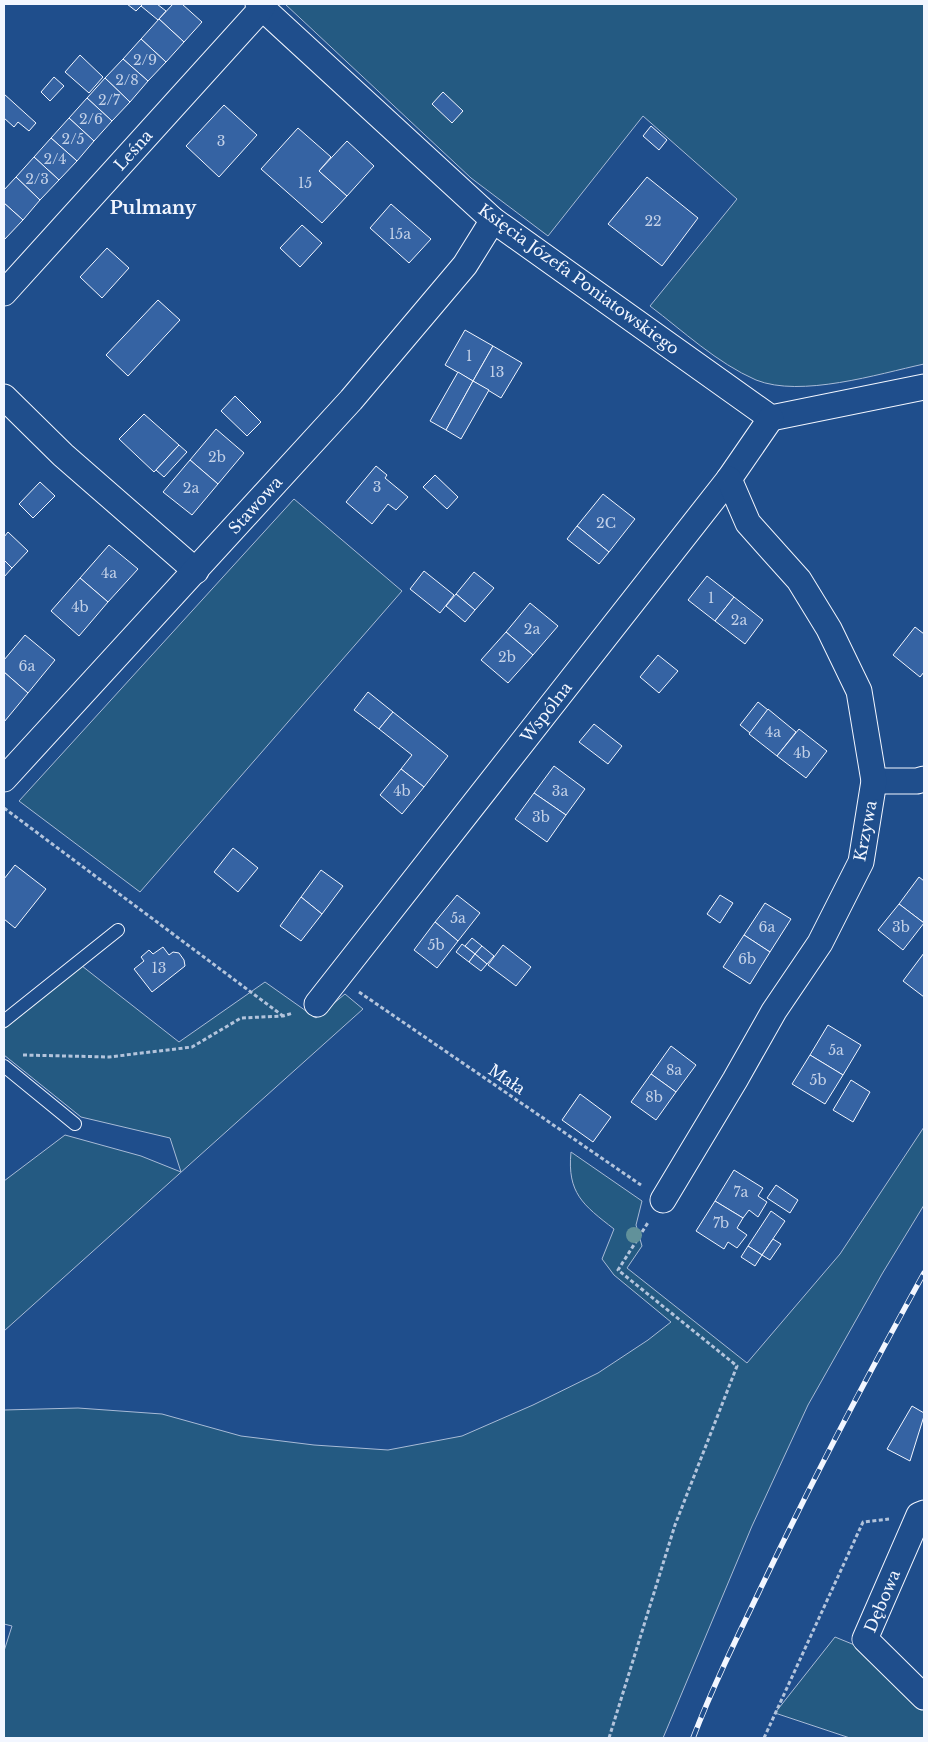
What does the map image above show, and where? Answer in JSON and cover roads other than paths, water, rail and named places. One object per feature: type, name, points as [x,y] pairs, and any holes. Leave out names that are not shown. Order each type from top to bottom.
[{"type":"street","name":"Księcia Józefa Poniatowskiego","points":[[260,6],[493,220],[771,418]]},
{"type":"street","name":"Leśna","points":[[4,293],[260,6]]},
{"type":"street","name":"Stawowa","points":[[4,779],[351,400],[465,265],[493,220]]},
{"type":"street","points":[[771,418],[924,388]]},
{"type":"street","points":[[4,397],[63,455],[196,571]]},
{"type":"street","name":"Wspólna","points":[[317,1004],[729,479],[771,418]]},
{"type":"street","name":"Krzywa","points":[[663,1200],[774,1011],[820,944],[861,862],[874,781],[859,691],[828,629],[798,580],[748,523],[729,479]]},
{"type":"street","points":[[874,781],[916,781],[924,779]]},
{"type":"street","name":"Dębowa","points":[[922,1514],[865,1639],[924,1697]]},
{"type":"lane","points":[[4,1021],[118,930]]},
{"type":"lane","points":[[4,1066],[75,1124]]},
{"type":"railway","points":[[693,1738],[730,1653],[788,1532],[845,1420],[924,1273]]},
{"type":"district","name":"Pulmany","points":[[153,208]]}]
